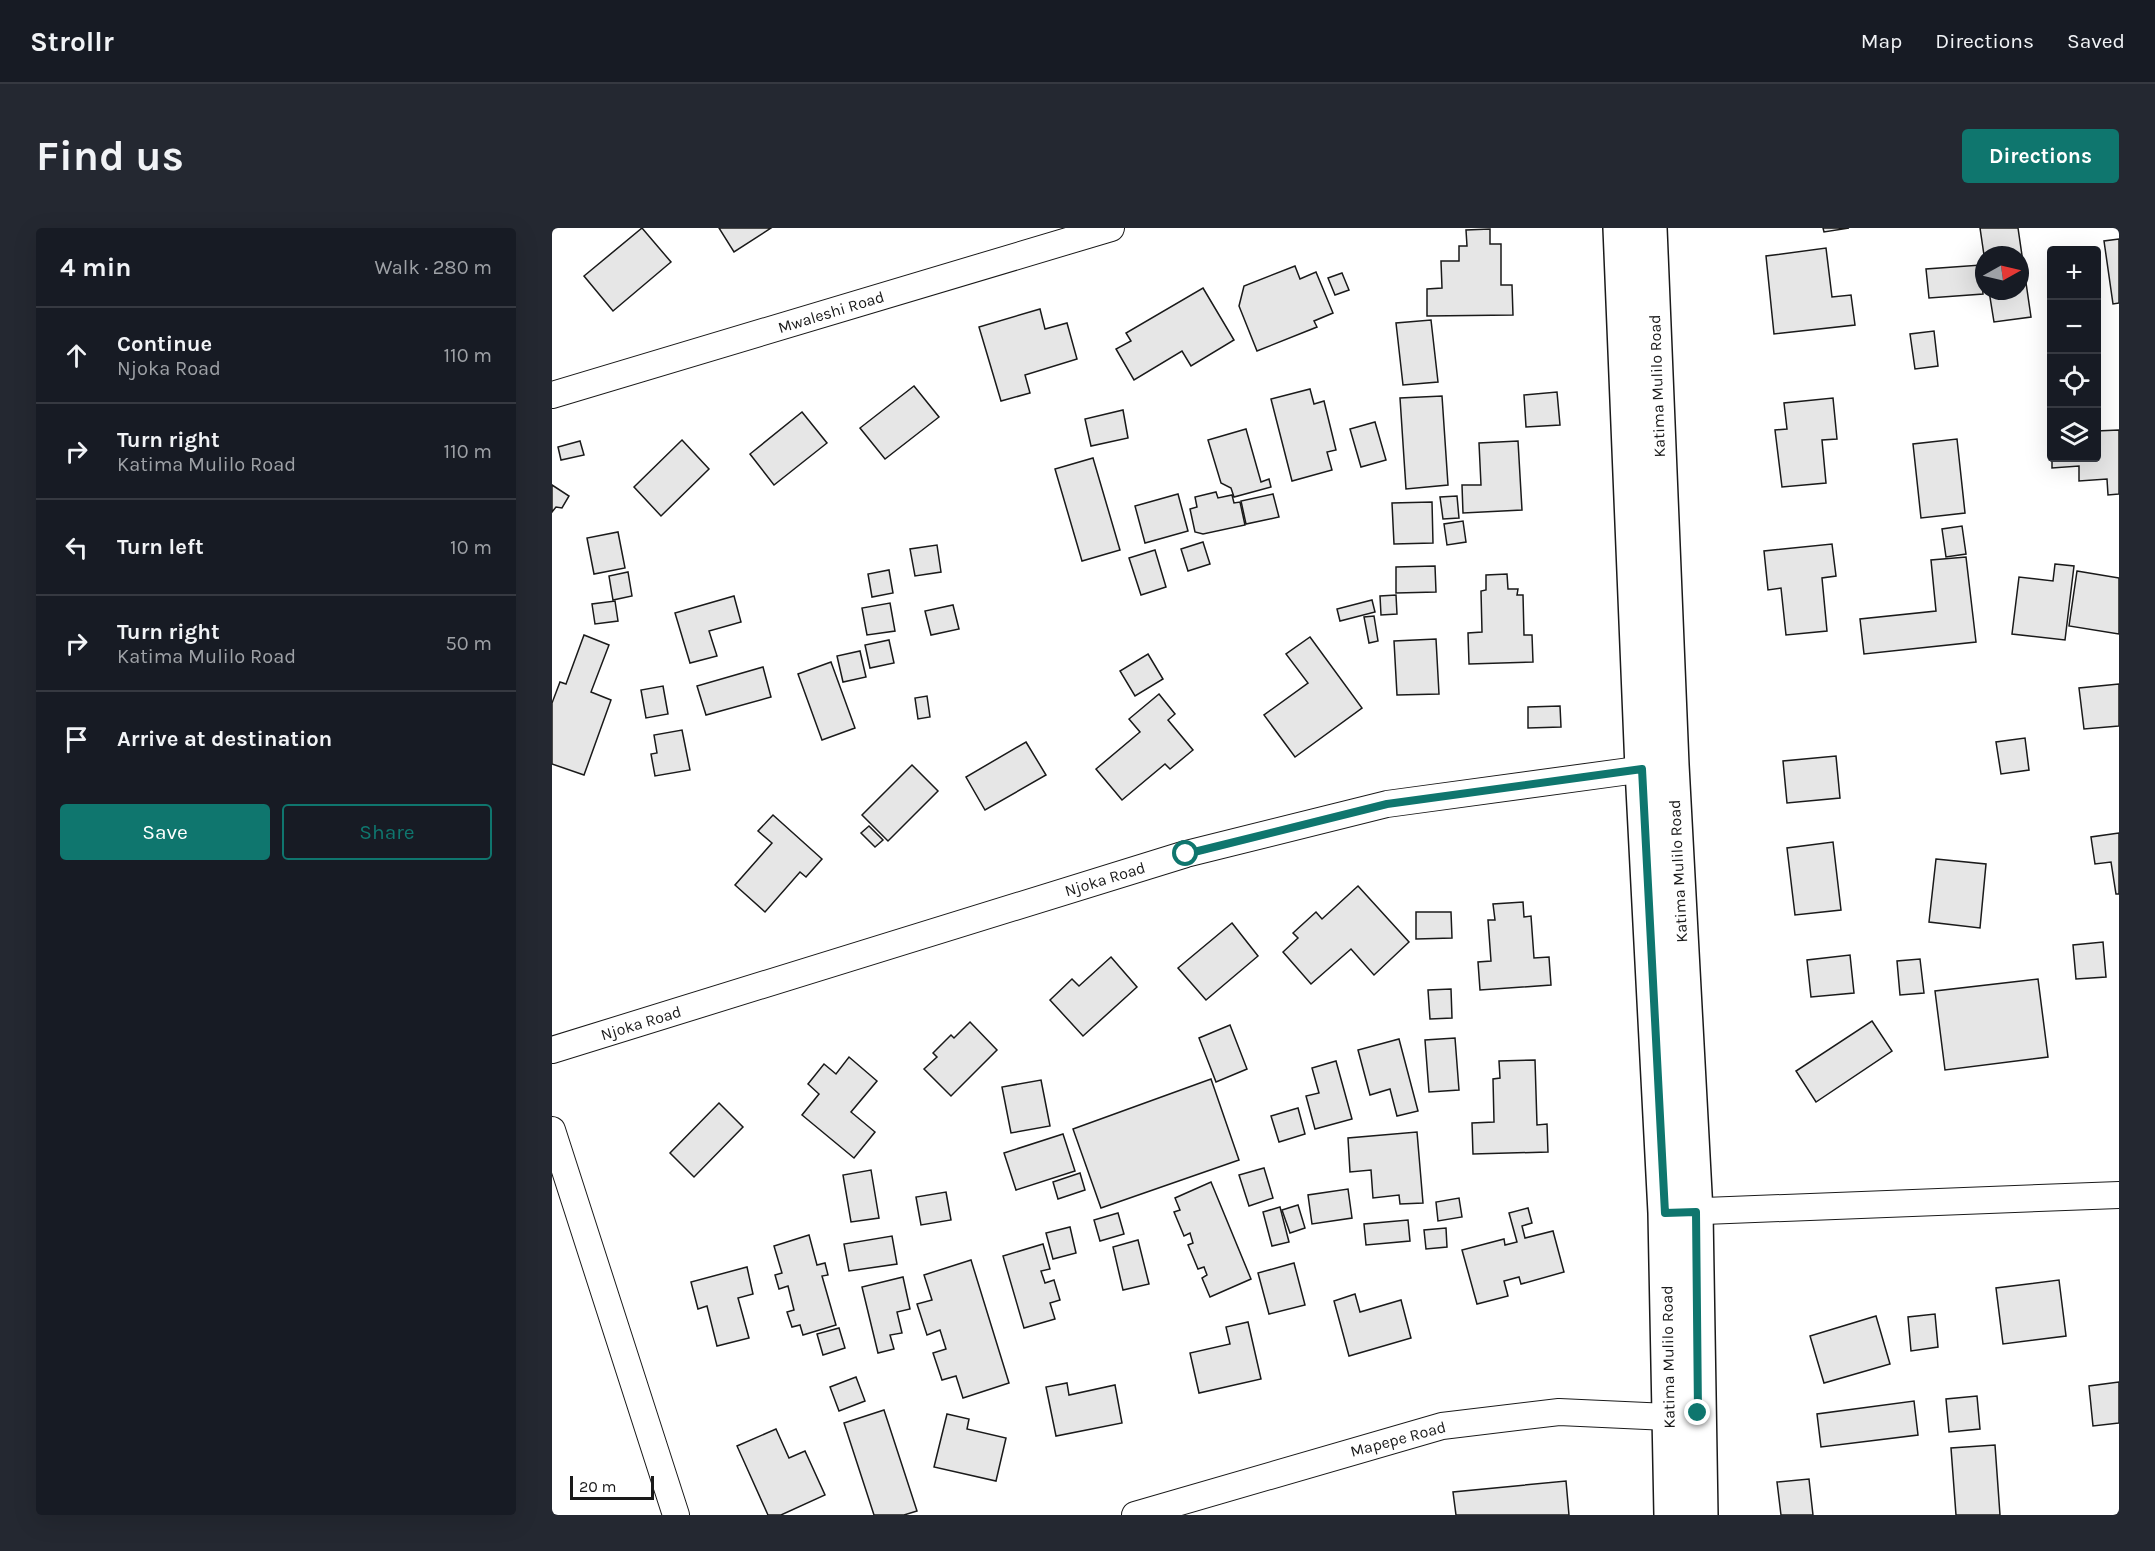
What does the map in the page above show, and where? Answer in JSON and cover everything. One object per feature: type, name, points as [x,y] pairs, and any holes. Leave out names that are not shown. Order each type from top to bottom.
[{"type":"main road","name":"Katima Mulilo Road","points":[[1620,228],[1657,767],[1680,1212],[1701,1515]]},
{"type":"main road","name":"Katima Mulilo Road","points":[[1650,228],[1657,767]]},
{"type":"main road","name":"Katima Mulilo Road","points":[[1671,1515],[1668,1418],[1680,1212]]},
{"type":"street","name":"Mwaleshi Road","points":[[552,395],[1111,228]]},
{"type":"street","name":"Njoka Road","points":[[552,1050],[1186,854],[1387,804],[1657,767]]},
{"type":"street","points":[[552,1130],[676,1515]]},
{"type":"street","points":[[1680,1212],[2119,1195]]},
{"type":"street","name":"Mapepe Road","points":[[1135,1515],[1442,1425],[1559,1412],[1668,1418]]},
{"type":"building","points":[[642,228],[671,262],[613,311],[584,276]]},
{"type":"building","points":[[719,228],[771,228],[734,252]]},
{"type":"building","points":[[1823,228],[1849,228],[1824,232]]},
{"type":"building","points":[[1980,228],[2018,228],[2021,246],[1983,246]]},
{"type":"building","points":[[1490,229],[1490,244],[1501,244],[1501,285],[1512,285],[1513,315],[1427,316],[1427,289],[1442,288],[1441,261],[1459,261],[1459,246],[1467,246],[1466,230]]},
{"type":"building","points":[[2119,239],[2119,303],[2113,304],[2104,241]]},
{"type":"building","points":[[1826,248],[1832,297],[1851,295],[1855,325],[1774,334],[1766,256]]},
{"type":"building","points":[[1975,265],[1975,295],[1929,298],[1926,269]]},
{"type":"building","points":[[1295,266],[1300,279],[1316,272],[1333,313],[1314,321],[1317,327],[1257,351],[1239,306],[1244,286]]},
{"type":"building","points":[[1342,273],[1349,290],[1335,295],[1328,278]]},
{"type":"building","points":[[1203,288],[1234,340],[1191,366],[1182,351],[1134,380],[1116,349],[1131,341],[1126,333]]},
{"type":"building","points":[[1990,300],[2029,300],[2031,317],[1994,322]]},
{"type":"building","points":[[1040,309],[1045,329],[1067,323],[1077,359],[1025,375],[1030,393],[1001,401],[979,327]]},
{"type":"building","points":[[1431,320],[1438,382],[1403,385],[1396,323]]},
{"type":"building","points":[[1934,331],[1938,366],[1915,369],[1910,334]]},
{"type":"building","points":[[914,386],[939,417],[885,459],[860,428]]},
{"type":"building","points":[[1310,389],[1314,404],[1324,401],[1336,450],[1327,452],[1332,470],[1292,481],[1271,399]]},
{"type":"building","points":[[1557,392],[1560,425],[1526,427],[1524,395]]},
{"type":"building","points":[[1442,396],[1448,485],[1406,489],[1400,398]]},
{"type":"building","points":[[1833,398],[1837,439],[1822,440],[1826,483],[1782,487],[1775,430],[1787,429],[1784,403]]},
{"type":"building","points":[[1123,410],[1128,438],[1091,446],[1085,419]]},
{"type":"building","points":[[802,412],[827,443],[774,485],[750,454]]},
{"type":"building","points":[[1375,422],[1386,460],[1361,467],[1350,429]]},
{"type":"building","points":[[1246,429],[1261,482],[1269,479],[1271,487],[1234,497],[1231,488],[1221,483],[1208,440]]},
{"type":"building","points":[[2119,430],[2119,494],[2108,495],[2107,479],[2079,481],[2079,466],[2052,468],[2052,462],[2101,462],[2101,431]]},
{"type":"building","points":[[1957,439],[1965,513],[1921,518],[1913,444]]},
{"type":"building","points":[[682,440],[709,469],[661,516],[634,487]]},
{"type":"building","points":[[580,441],[584,455],[561,460],[558,447]]},
{"type":"building","points":[[1518,441],[1522,510],[1463,513],[1462,485],[1481,485],[1479,443]]},
{"type":"building","points":[[1093,458],[1120,550],[1082,561],[1055,469]]},
{"type":"building","points":[[552,485],[569,496],[562,508],[556,507],[552,512]]},
{"type":"building","points":[[1216,492],[1218,498],[1232,495],[1234,503],[1240,502],[1245,525],[1203,534],[1195,532],[1190,509],[1197,507],[1195,497]]},
{"type":"building","points":[[1178,494],[1188,531],[1145,543],[1135,506]]},
{"type":"building","points":[[1273,494],[1279,517],[1246,524],[1241,501]]},
{"type":"building","points":[[1457,496],[1459,518],[1443,519],[1440,497]]},
{"type":"building","points":[[1432,502],[1433,543],[1394,544],[1392,503]]},
{"type":"building","points":[[1463,521],[1466,542],[1447,545],[1444,524]]},
{"type":"building","points":[[1962,526],[1966,554],[1946,557],[1942,529]]},
{"type":"building","points":[[618,532],[625,568],[594,574],[587,538]]},
{"type":"building","points":[[1203,542],[1210,564],[1188,571],[1181,549]]},
{"type":"building","points":[[1832,544],[1836,576],[1822,578],[1827,631],[1786,635],[1781,588],[1768,590],[1764,551]]},
{"type":"building","points":[[937,545],[941,572],[915,576],[910,549]]},
{"type":"building","points":[[1155,550],[1166,587],[1141,595],[1129,558]]},
{"type":"building","points":[[1966,557],[1976,642],[1864,654],[1860,619],[1936,611],[1931,560]]},
{"type":"building","points":[[2055,564],[2074,566],[2065,640],[2012,634],[2019,577],[2053,581]]},
{"type":"building","points":[[1435,566],[1436,592],[1396,593],[1396,567]]},
{"type":"building","points":[[889,570],[893,593],[872,597],[868,574]]},
{"type":"building","points":[[2077,571],[2119,578],[2119,634],[2069,626]]},
{"type":"building","points":[[628,572],[632,596],[613,600],[609,576]]},
{"type":"building","points":[[1507,574],[1508,589],[1518,589],[1517,595],[1523,595],[1524,635],[1532,635],[1533,662],[1469,664],[1468,633],[1482,632],[1481,591],[1486,590],[1486,575]]},
{"type":"building","points":[[1396,595],[1397,614],[1381,615],[1380,596]]},
{"type":"building","points":[[734,596],[741,622],[709,631],[717,656],[690,663],[675,613]]},
{"type":"building","points":[[1372,600],[1375,612],[1340,621],[1337,609]]},
{"type":"building","points":[[615,601],[618,621],[595,624],[592,604]]},
{"type":"building","points":[[890,603],[895,631],[867,635],[862,608]]},
{"type":"building","points":[[953,605],[959,629],[931,635],[925,611]]},
{"type":"building","points":[[1374,616],[1378,641],[1369,643],[1364,617]]},
{"type":"building","points":[[584,635],[609,645],[591,692],[611,700],[584,775],[552,764],[552,703],[560,682],[566,684]]},
{"type":"building","points":[[1310,637],[1362,708],[1295,757],[1264,715],[1308,683],[1286,654]]},
{"type":"building","points":[[1436,639],[1439,694],[1397,695],[1394,641]]},
{"type":"building","points":[[889,640],[894,663],[870,668],[865,645]]},
{"type":"building","points":[[860,651],[866,677],[843,682],[837,656]]},
{"type":"building","points":[[1148,654],[1163,679],[1135,696],[1120,671]]},
{"type":"building","points":[[831,662],[855,728],[822,740],[798,674]]},
{"type":"building","points":[[763,667],[771,697],[706,715],[697,686]]},
{"type":"building","points":[[2119,684],[2119,726],[2084,729],[2079,688]]},
{"type":"building","points":[[663,686],[668,714],[646,718],[641,690]]},
{"type":"building","points":[[1159,694],[1175,714],[1168,720],[1193,750],[1170,769],[1165,764],[1122,800],[1096,769],[1140,732],[1129,719]]},
{"type":"building","points":[[927,696],[930,717],[918,719],[915,698]]},
{"type":"building","points":[[1560,706],[1561,727],[1528,728],[1528,707]]},
{"type":"building","points":[[682,730],[690,770],[655,776],[651,754],[657,753],[654,735]]},
{"type":"building","points":[[2025,738],[2029,770],[2001,774],[1996,742]]},
{"type":"building","points":[[1026,742],[1046,775],[985,810],[966,777]]},
{"type":"building","points":[[1836,756],[1840,798],[1787,803],[1783,761]]},
{"type":"building","points":[[912,765],[938,791],[888,841],[862,815]]},
{"type":"building","points":[[773,815],[822,859],[806,877],[800,872],[765,912],[735,885],[772,843],[758,831]]},
{"type":"building","points":[[869,826],[883,840],[875,847],[861,833]]},
{"type":"building","points":[[2119,833],[2119,894],[2116,894],[2111,862],[2095,864],[2091,837]]},
{"type":"building","points":[[1833,842],[1841,910],[1795,915],[1787,848]]},
{"type":"building","points":[[1936,859],[1986,864],[1980,928],[1929,922]]},
{"type":"building","points":[[1358,886],[1409,942],[1374,975],[1351,949],[1311,984],[1283,952],[1298,938],[1293,933],[1316,912],[1322,919]]},
{"type":"building","points":[[1523,902],[1524,917],[1531,916],[1534,958],[1549,957],[1551,985],[1480,990],[1478,962],[1491,961],[1488,920],[1495,920],[1493,904]]},
{"type":"building","points":[[1416,912],[1451,912],[1452,938],[1416,939]]},
{"type":"building","points":[[1232,923],[1258,956],[1206,1000],[1178,968]]},
{"type":"building","points":[[2103,942],[2106,977],[2076,979],[2073,945]]},
{"type":"building","points":[[1850,955],[1854,993],[1811,997],[1807,960]]},
{"type":"building","points":[[1111,957],[1137,987],[1083,1036],[1050,1000],[1072,979],[1079,986]]},
{"type":"building","points":[[1920,959],[1924,993],[1900,995],[1897,961]]},
{"type":"building","points":[[2038,979],[2048,1057],[1945,1070],[1935,991]]},
{"type":"building","points":[[1451,989],[1452,1018],[1430,1019],[1428,990]]},
{"type":"building","points":[[1872,1021],[1892,1051],[1816,1102],[1796,1071]]},
{"type":"building","points":[[970,1022],[997,1050],[951,1096],[924,1069],[937,1057],[933,1053],[951,1035],[954,1038]]},
{"type":"building","points":[[1230,1025],[1247,1069],[1216,1082],[1199,1038]]},
{"type":"building","points":[[1455,1038],[1459,1090],[1429,1092],[1425,1040]]},
{"type":"building","points":[[1399,1039],[1418,1111],[1397,1116],[1390,1089],[1370,1095],[1358,1050]]},
{"type":"building","points":[[849,1057],[877,1081],[851,1112],[875,1132],[854,1158],[802,1115],[819,1094],[808,1084],[824,1064],[836,1074]]},
{"type":"building","points":[[1535,1060],[1537,1125],[1547,1124],[1548,1152],[1473,1154],[1472,1123],[1494,1122],[1493,1079],[1500,1078],[1499,1061]]},
{"type":"building","points":[[1336,1061],[1352,1119],[1315,1129],[1306,1096],[1319,1093],[1312,1068]]},
{"type":"building","points":[[1211,1079],[1239,1160],[1101,1208],[1073,1129]]},
{"type":"building","points":[[1041,1080],[1050,1126],[1011,1133],[1002,1087]]},
{"type":"building","points":[[719,1103],[743,1127],[694,1177],[670,1153]]},
{"type":"building","points":[[1298,1108],[1305,1134],[1279,1142],[1271,1116]]},
{"type":"building","points":[[1417,1132],[1423,1203],[1400,1204],[1399,1195],[1373,1198],[1371,1170],[1350,1172],[1348,1138]]},
{"type":"building","points":[[1063,1134],[1075,1171],[1016,1190],[1004,1153]]},
{"type":"building","points":[[1264,1168],[1273,1198],[1249,1206],[1239,1175]]},
{"type":"building","points":[[871,1170],[879,1218],[851,1222],[843,1175]]},
{"type":"building","points":[[1080,1173],[1085,1190],[1058,1199],[1053,1182]]},
{"type":"building","points":[[1211,1182],[1251,1279],[1210,1297],[1202,1278],[1207,1275],[1204,1267],[1198,1269],[1188,1245],[1193,1243],[1190,1233],[1184,1236],[1174,1212],[1180,1210],[1175,1198]]},
{"type":"building","points":[[1348,1189],[1352,1218],[1312,1224],[1308,1195]]},
{"type":"building","points":[[946,1192],[951,1220],[921,1225],[916,1197]]},
{"type":"building","points":[[1459,1198],[1462,1217],[1438,1221],[1436,1202]]},
{"type":"building","points":[[1298,1205],[1305,1228],[1290,1233],[1282,1210]]},
{"type":"building","points":[[1280,1207],[1289,1242],[1272,1246],[1263,1212]]},
{"type":"building","points":[[1528,1208],[1532,1223],[1522,1226],[1525,1238],[1553,1231],[1564,1272],[1521,1284],[1519,1277],[1504,1281],[1508,1296],[1477,1304],[1462,1250],[1504,1239],[1505,1245],[1517,1242],[1509,1213]]},
{"type":"building","points":[[1118,1213],[1124,1234],[1100,1241],[1094,1220]]},
{"type":"building","points":[[1408,1220],[1410,1241],[1366,1245],[1364,1224]]},
{"type":"building","points":[[1070,1227],[1076,1253],[1053,1259],[1046,1233]]},
{"type":"building","points":[[1446,1228],[1447,1247],[1426,1249],[1424,1230]]},
{"type":"building","points":[[809,1235],[817,1265],[825,1263],[828,1275],[822,1276],[836,1325],[803,1335],[800,1325],[792,1327],[787,1312],[794,1310],[788,1286],[779,1289],[775,1275],[782,1273],[774,1246]]},
{"type":"building","points":[[892,1236],[897,1264],[849,1271],[844,1244]]},
{"type":"building","points":[[1138,1240],[1149,1284],[1123,1290],[1113,1247]]},
{"type":"building","points":[[1043,1244],[1050,1269],[1041,1271],[1045,1283],[1054,1280],[1060,1300],[1050,1303],[1055,1319],[1024,1328],[1003,1256]]},
{"type":"building","points":[[971,1260],[1009,1383],[963,1398],[956,1376],[942,1380],[933,1353],[946,1349],[940,1330],[927,1335],[917,1304],[932,1300],[924,1275]]},
{"type":"building","points":[[1294,1263],[1305,1305],[1269,1314],[1258,1273]]},
{"type":"building","points":[[747,1267],[753,1294],[738,1298],[749,1338],[717,1346],[707,1306],[698,1309],[691,1282]]},
{"type":"building","points":[[903,1277],[910,1309],[897,1312],[902,1333],[890,1335],[894,1349],[878,1353],[862,1287]]},
{"type":"building","points":[[2059,1280],[2066,1336],[2003,1344],[1996,1288]]},
{"type":"building","points":[[1355,1294],[1360,1312],[1401,1300],[1411,1338],[1349,1356],[1334,1301]]},
{"type":"building","points":[[1935,1314],[1938,1347],[1911,1351],[1908,1317]]},
{"type":"building","points":[[1876,1316],[1890,1364],[1824,1383],[1810,1336]]},
{"type":"building","points":[[1248,1322],[1261,1379],[1199,1393],[1190,1353],[1230,1344],[1226,1327]]},
{"type":"building","points":[[839,1328],[845,1348],[823,1355],[817,1334]]},
{"type":"building","points":[[856,1377],[865,1401],[839,1411],[830,1387]]},
{"type":"building","points":[[2119,1382],[2119,1423],[2093,1426],[2089,1386]]},
{"type":"building","points":[[1067,1383],[1069,1395],[1115,1385],[1122,1423],[1056,1436],[1046,1387]]},
{"type":"building","points":[[1977,1396],[1980,1429],[1949,1432],[1946,1399]]},
{"type":"building","points":[[1914,1401],[1918,1435],[1821,1447],[1817,1414]]},
{"type":"building","points":[[884,1410],[917,1511],[904,1515],[874,1515],[844,1423]]},
{"type":"building","points":[[947,1414],[969,1419],[967,1429],[1006,1438],[996,1481],[934,1467]]},
{"type":"building","points":[[776,1429],[789,1458],[805,1451],[825,1495],[781,1515],[768,1515],[737,1446]]},
{"type":"building","points":[[1995,1445],[2000,1515],[1956,1515],[1951,1448]]},
{"type":"building","points":[[1809,1479],[1813,1515],[1781,1515],[1777,1482]]},
{"type":"building","points":[[1566,1481],[1569,1515],[1456,1515],[1453,1492]]},
{"type":"route","points":[[1186,854],[1387,804],[1642,769],[1665,1213],[1696,1212],[1698,1413]]}]
